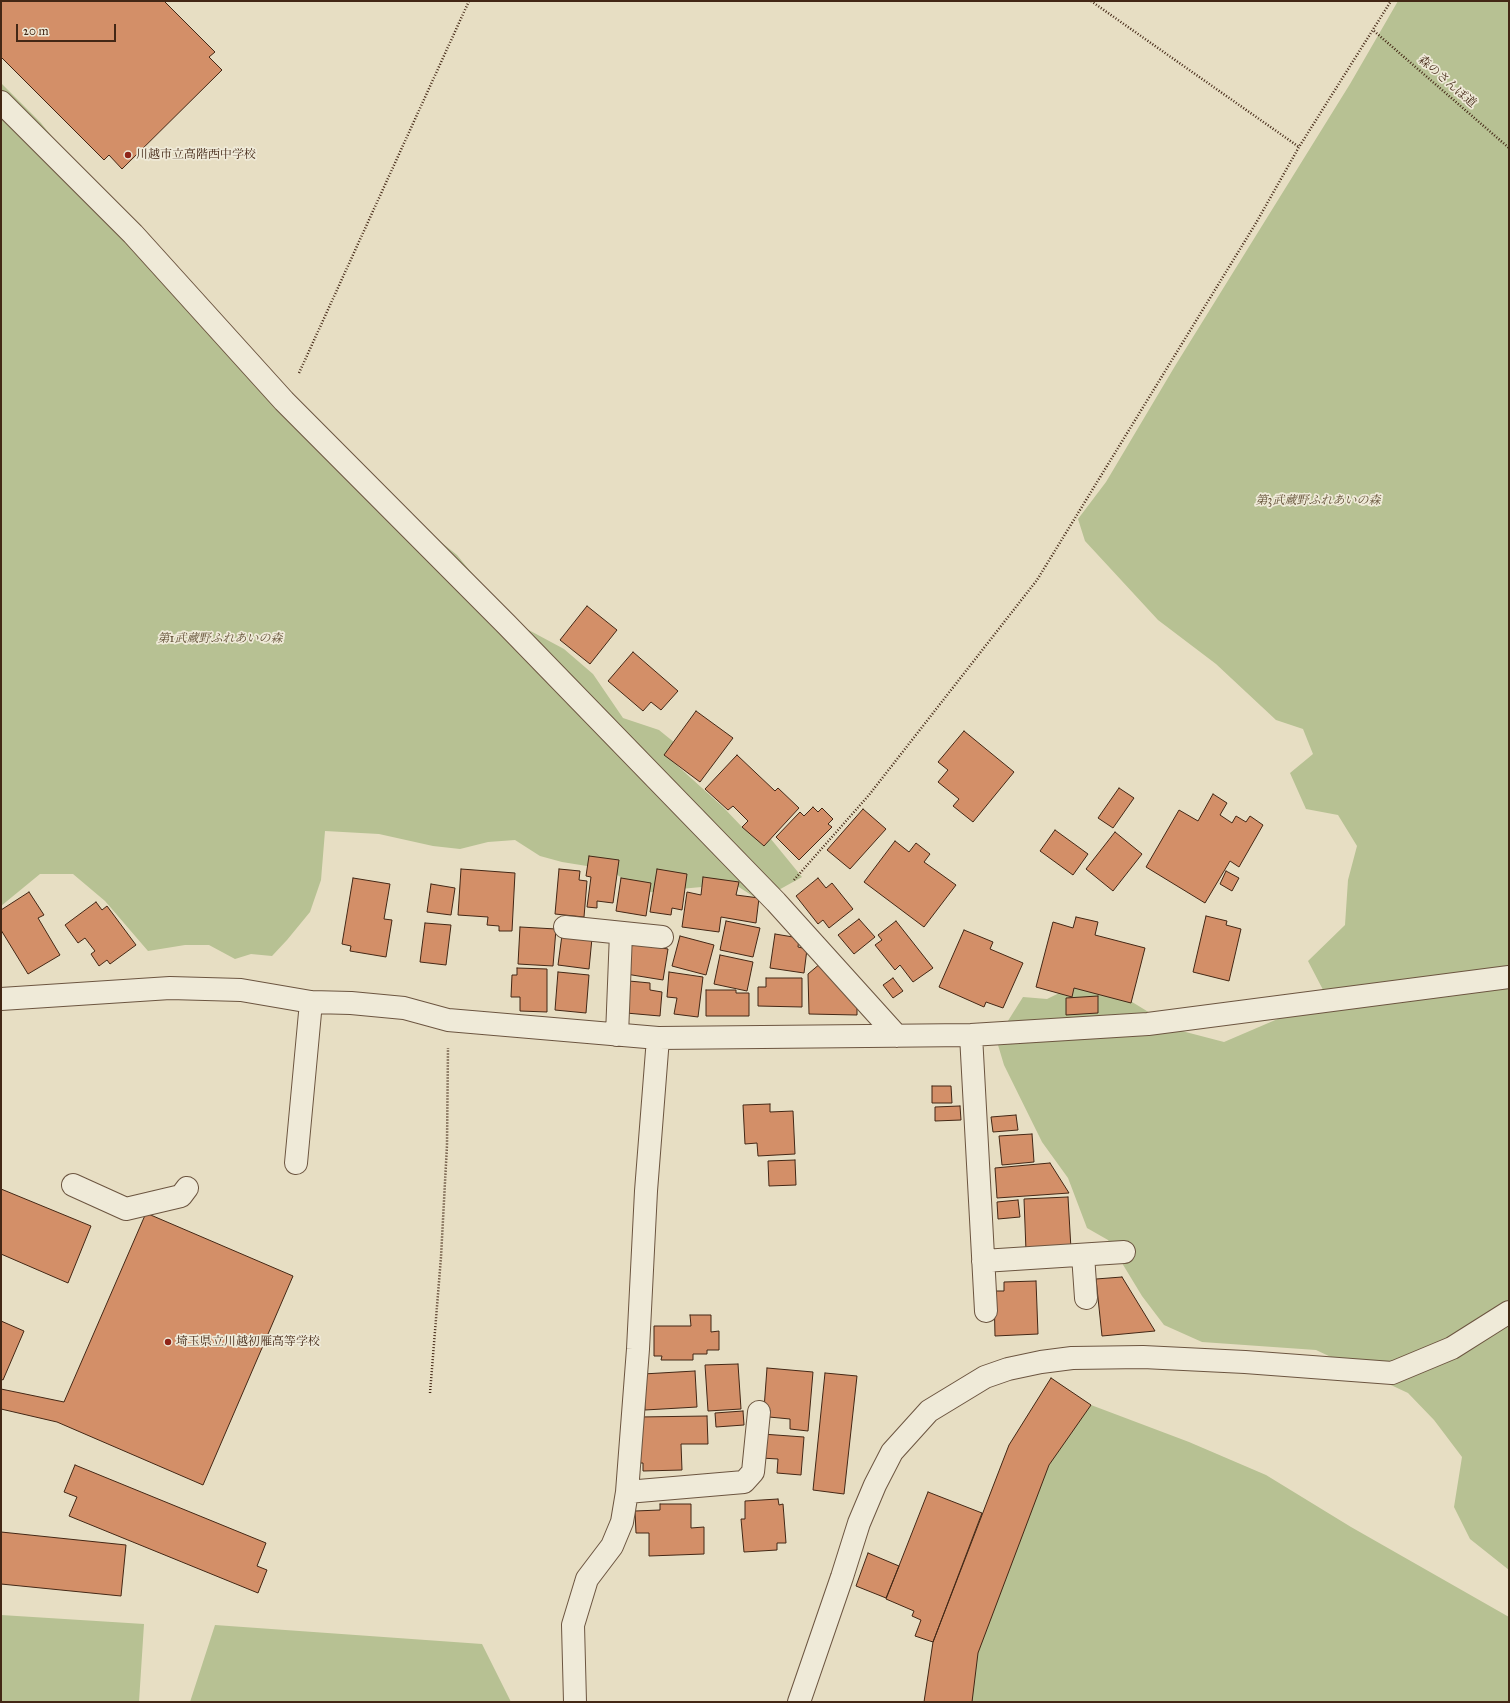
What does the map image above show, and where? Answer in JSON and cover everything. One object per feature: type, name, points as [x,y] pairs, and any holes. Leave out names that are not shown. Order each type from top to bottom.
[{"type":"street","points":[[1,102],[133,234],[281,398],[507,625],[776,902],[897,1036]]},
{"type":"street","points":[[565,927],[662,937]]},
{"type":"street","points":[[617,1035],[621,933]]},
{"type":"street","points":[[1,999],[170,988],[241,990],[311,1002],[351,1003],[404,1008],[448,1020],[658,1038],[971,1035],[1148,1024],[1509,977]]},
{"type":"street","points":[[296,1163],[311,1002]]},
{"type":"street","points":[[971,1035],[986,1312]]},
{"type":"street","points":[[575,1702],[573,1625],[587,1580],[612,1546],[622,1522],[627,1492],[638,1349],[646,1191],[658,1038]]},
{"type":"street","points":[[74,1185],[126,1210],[147,1203],[176,1198],[181,1196],[187,1188]]},
{"type":"street","points":[[983,1261],[1124,1252]]},
{"type":"street","points":[[1083,1255],[1086,1298]]},
{"type":"street","points":[[799,1702],[859,1523],[875,1485],[892,1452],[929,1411],[985,1377],[1008,1369],[1041,1362],[1072,1358],[1143,1357],[1245,1362],[1392,1374],[1452,1348],[1509,1312]]},
{"type":"street","points":[[627,1492],[744,1482],[753,1472],[759,1412]]},
{"type":"path","points":[[281,398],[305,363],[469,1]]},
{"type":"path","points":[[1091,1],[1299,147]]},
{"type":"path","points":[[776,902],[819,850],[869,795],[1037,580],[1252,230],[1299,147],[1391,1]]},
{"type":"path","name":"森のさんぽ道","points":[[1374,30],[1509,148]]},
{"type":"path","points":[[430,1393],[441,1257],[447,1145],[448,1020]]},
{"type":"green space","name":"第3武蔵野ふれあいの森","points":[[1398,1],[1509,1],[1509,1570],[1470,1539],[1454,1507],[1462,1457],[1434,1420],[1408,1393],[1316,1350],[1202,1342],[1164,1325],[1142,1296],[1108,1240],[1087,1228],[1068,1178],[1042,1142],[1004,1065],[998,1045],[1006,1024],[1023,997],[1047,999],[1084,981],[1119,994],[1178,1030],[1224,1042],[1294,1012],[1333,1009],[1308,961],[1345,925],[1348,880],[1357,846],[1338,815],[1306,809],[1290,773],[1313,754],[1303,729],[1276,720],[1216,664],[1158,620],[1085,541],[1078,519],[1106,482],[1175,366],[1350,84]]},
{"type":"green space","name":"第1武蔵野ふれあいの森","points":[[1,83],[41,123],[217,341],[405,513],[457,555],[510,620],[564,649],[593,674],[623,718],[659,730],[675,743],[670,759],[723,807],[744,829],[766,833],[802,877],[775,892],[756,898],[734,884],[680,889],[667,893],[649,892],[632,885],[616,874],[593,867],[562,862],[540,856],[515,840],[488,842],[460,849],[433,846],[379,834],[325,831],[321,880],[310,912],[272,956],[251,954],[235,959],[209,945],[185,945],[148,951],[105,901],[73,874],[40,874],[1,906]]},
{"type":"green space","points":[[1051,1378],[1091,1405],[1189,1442],[1266,1475],[1351,1527],[1509,1617],[1509,1702],[924,1702],[933,1642],[1009,1445]]},
{"type":"green space","points":[[1,1615],[144,1624],[139,1702],[1,1702]]},
{"type":"green space","points":[[215,1625],[482,1644],[511,1702],[190,1702]]},
{"type":"building","name":"川越市立高階西中学校","points":[[1,1],[164,1],[215,52],[209,57],[222,70],[122,169],[109,155],[104,160],[1,57]]},
{"type":"building","points":[[587,606],[617,630],[590,664],[560,640]]},
{"type":"building","points":[[633,652],[678,691],[661,710],[651,702],[643,711],[608,681]]},
{"type":"building","points":[[696,711],[733,738],[700,782],[664,755]]},
{"type":"building","points":[[964,731],[1014,772],[973,822],[953,806],[959,799],[938,782],[948,770],[938,762]]},
{"type":"building","points":[[737,755],[775,791],[778,788],[799,808],[764,846],[742,827],[748,821],[733,806],[728,810],[705,789]]},
{"type":"building","points":[[1119,788],[1134,798],[1113,828],[1098,818]]},
{"type":"building","points":[[1213,794],[1227,803],[1220,815],[1232,823],[1236,816],[1246,822],[1250,816],[1263,825],[1239,867],[1230,861],[1205,903],[1146,867],[1179,810],[1198,821]]},
{"type":"building","points":[[813,807],[818,812],[822,808],[833,819],[828,824],[832,827],[799,860],[776,837],[800,812],[804,816]]},
{"type":"building","points":[[863,809],[886,829],[850,869],[827,850]]},
{"type":"building","points":[[1055,830],[1088,854],[1073,875],[1040,851]]},
{"type":"building","points":[[1115,832],[1142,854],[1113,891],[1086,869]]},
{"type":"building","points":[[895,841],[909,852],[916,843],[930,854],[924,862],[956,885],[924,927],[864,882]]},
{"type":"building","points":[[589,856],[619,860],[613,903],[597,901],[597,908],[587,907],[591,877],[586,876]]},
{"type":"building","points":[[461,869],[515,873],[512,931],[499,931],[499,926],[487,925],[488,917],[458,915]]},
{"type":"building","points":[[559,869],[580,871],[579,880],[587,881],[584,917],[555,914]]},
{"type":"building","points":[[657,869],[687,874],[682,910],[672,908],[671,915],[650,912]]},
{"type":"building","points":[[1226,871],[1239,878],[1232,891],[1220,884]]},
{"type":"building","points":[[703,877],[739,882],[736,895],[759,898],[756,923],[721,917],[719,932],[682,927],[687,892],[701,895]]},
{"type":"building","points":[[353,878],[390,884],[384,919],[392,920],[386,957],[350,951],[351,946],[342,944]]},
{"type":"building","points":[[621,878],[651,883],[646,916],[616,911]]},
{"type":"building","points":[[818,878],[826,888],[832,883],[853,909],[829,928],[823,920],[818,924],[796,896]]},
{"type":"building","points":[[431,884],[455,888],[451,915],[427,912]]},
{"type":"building","points":[[29,892],[44,915],[38,918],[60,955],[28,974],[1,930],[1,910]]},
{"type":"building","points":[[96,902],[102,910],[107,906],[136,945],[110,964],[107,960],[99,966],[91,954],[95,951],[85,938],[78,943],[65,925]]},
{"type":"building","points":[[1206,916],[1227,921],[1226,925],[1241,929],[1229,981],[1193,972]]},
{"type":"building","points":[[1076,917],[1098,922],[1095,935],[1145,948],[1131,1003],[1074,988],[1072,997],[1036,987],[1053,922],[1073,928]]},
{"type":"building","points":[[859,919],[875,937],[854,954],[838,935]]},
{"type":"building","points":[[726,921],[760,928],[753,957],[720,950]]},
{"type":"building","points":[[896,921],[933,968],[913,982],[900,965],[895,970],[875,945],[882,940],[878,935]]},
{"type":"building","points":[[425,923],[451,925],[446,965],[420,962]]},
{"type":"building","points":[[520,927],[556,929],[553,966],[518,964]]},
{"type":"building","points":[[964,930],[993,942],[990,949],[1023,963],[1003,1008],[986,1002],[984,1007],[939,987]]},
{"type":"building","points":[[775,934],[799,938],[798,947],[807,949],[804,973],[770,968]]},
{"type":"building","points":[[562,935],[592,938],[589,969],[558,965]]},
{"type":"building","points":[[680,936],[714,945],[706,975],[672,966]]},
{"type":"building","points":[[631,943],[668,949],[663,980],[626,974]]},
{"type":"building","points":[[720,955],[753,962],[747,991],[714,984]]},
{"type":"building","points":[[821,963],[857,1006],[857,1015],[809,1014],[808,974]]},
{"type":"building","points":[[517,968],[547,969],[547,1012],[520,1011],[520,997],[511,997],[512,975],[517,975]]},
{"type":"building","points":[[558,972],[589,975],[586,1013],[555,1010]]},
{"type":"building","points":[[669,972],[703,977],[698,1017],[674,1014],[677,998],[667,997]]},
{"type":"building","points":[[766,978],[802,978],[802,1007],[758,1006],[758,987],[766,987]]},
{"type":"building","points":[[893,978],[903,991],[893,998],[883,985]]},
{"type":"building","points":[[629,981],[650,983],[650,990],[662,992],[660,1016],[626,1013]]},
{"type":"building","points":[[706,990],[736,990],[736,993],[749,993],[749,1016],[706,1016]]},
{"type":"building","points":[[1098,996],[1098,1013],[1066,1015],[1066,998]]},
{"type":"building","points":[[932,1086],[951,1086],[952,1103],[932,1103]]},
{"type":"building","points":[[770,1104],[770,1112],[793,1111],[795,1154],[758,1156],[757,1143],[745,1144],[743,1105]]},
{"type":"building","points":[[960,1106],[961,1120],[935,1121],[935,1107]]},
{"type":"building","points":[[1016,1115],[1018,1130],[993,1132],[991,1117]]},
{"type":"building","points":[[1032,1134],[1034,1162],[1002,1165],[999,1136]]},
{"type":"building","points":[[795,1160],[796,1185],[769,1186],[768,1161]]},
{"type":"building","points":[[1050,1163],[1069,1193],[997,1198],[995,1168]]},
{"type":"building","points":[[1,1189],[91,1226],[68,1283],[1,1254]]},
{"type":"building","points":[[1068,1197],[1071,1249],[1026,1251],[1024,1199]]},
{"type":"building","points":[[1018,1200],[1020,1217],[998,1219],[997,1202]]},
{"type":"building","points":[[146,1213],[293,1276],[203,1485],[57,1422],[1,1409],[1,1389],[64,1402]]},
{"type":"building","points":[[1122,1277],[1155,1331],[1102,1336],[1096,1279]]},
{"type":"building","points":[[1036,1281],[1038,1334],[995,1336],[994,1291],[1004,1291],[1004,1282]]},
{"type":"building","points":[[690,1315],[711,1315],[711,1332],[719,1331],[719,1350],[707,1350],[707,1354],[693,1354],[693,1360],[661,1360],[662,1356],[654,1356],[654,1326],[691,1326]]},
{"type":"building","points":[[1,1321],[24,1331],[3,1380],[1,1379]]},
{"type":"building","points":[[738,1364],[741,1409],[708,1411],[705,1365]]},
{"type":"building","points":[[767,1368],[813,1372],[808,1431],[790,1429],[790,1419],[769,1417],[770,1410],[764,1409]]},
{"type":"building","points":[[695,1371],[697,1407],[645,1410],[643,1374]]},
{"type":"building","points":[[825,1373],[857,1376],[844,1494],[813,1490]]},
{"type":"building","points":[[1051,1378],[1091,1405],[1049,1465],[978,1653],[972,1702],[924,1702],[933,1642],[1009,1445]]},
{"type":"building","points":[[743,1411],[744,1425],[716,1427],[715,1413]]},
{"type":"building","points":[[707,1416],[708,1444],[681,1444],[682,1470],[643,1471],[643,1463],[640,1463],[639,1417]]},
{"type":"building","points":[[762,1434],[804,1437],[801,1475],[777,1473],[778,1459],[761,1458]]},
{"type":"building","points":[[75,1465],[266,1543],[257,1566],[267,1570],[258,1593],[69,1516],[77,1497],[64,1492]]},
{"type":"building","points":[[928,1492],[982,1513],[933,1642],[915,1636],[921,1620],[912,1616],[914,1611],[886,1599]]},
{"type":"building","points":[[778,1499],[779,1505],[783,1504],[786,1543],[777,1543],[777,1550],[744,1552],[741,1519],[745,1519],[745,1501]]},
{"type":"building","points":[[660,1504],[691,1504],[691,1528],[704,1527],[704,1554],[649,1556],[649,1533],[636,1533],[635,1511],[660,1510]]},
{"type":"building","points":[[1,1532],[126,1545],[121,1596],[1,1584]]},
{"type":"building","points":[[868,1553],[899,1566],[886,1598],[856,1586]]},
{"type":"place","name":"川越市立高階西中学校","points":[[128,155]]},
{"type":"place","name":"埼玉県立川越初雁高等学校","points":[[168,1342]]}]
